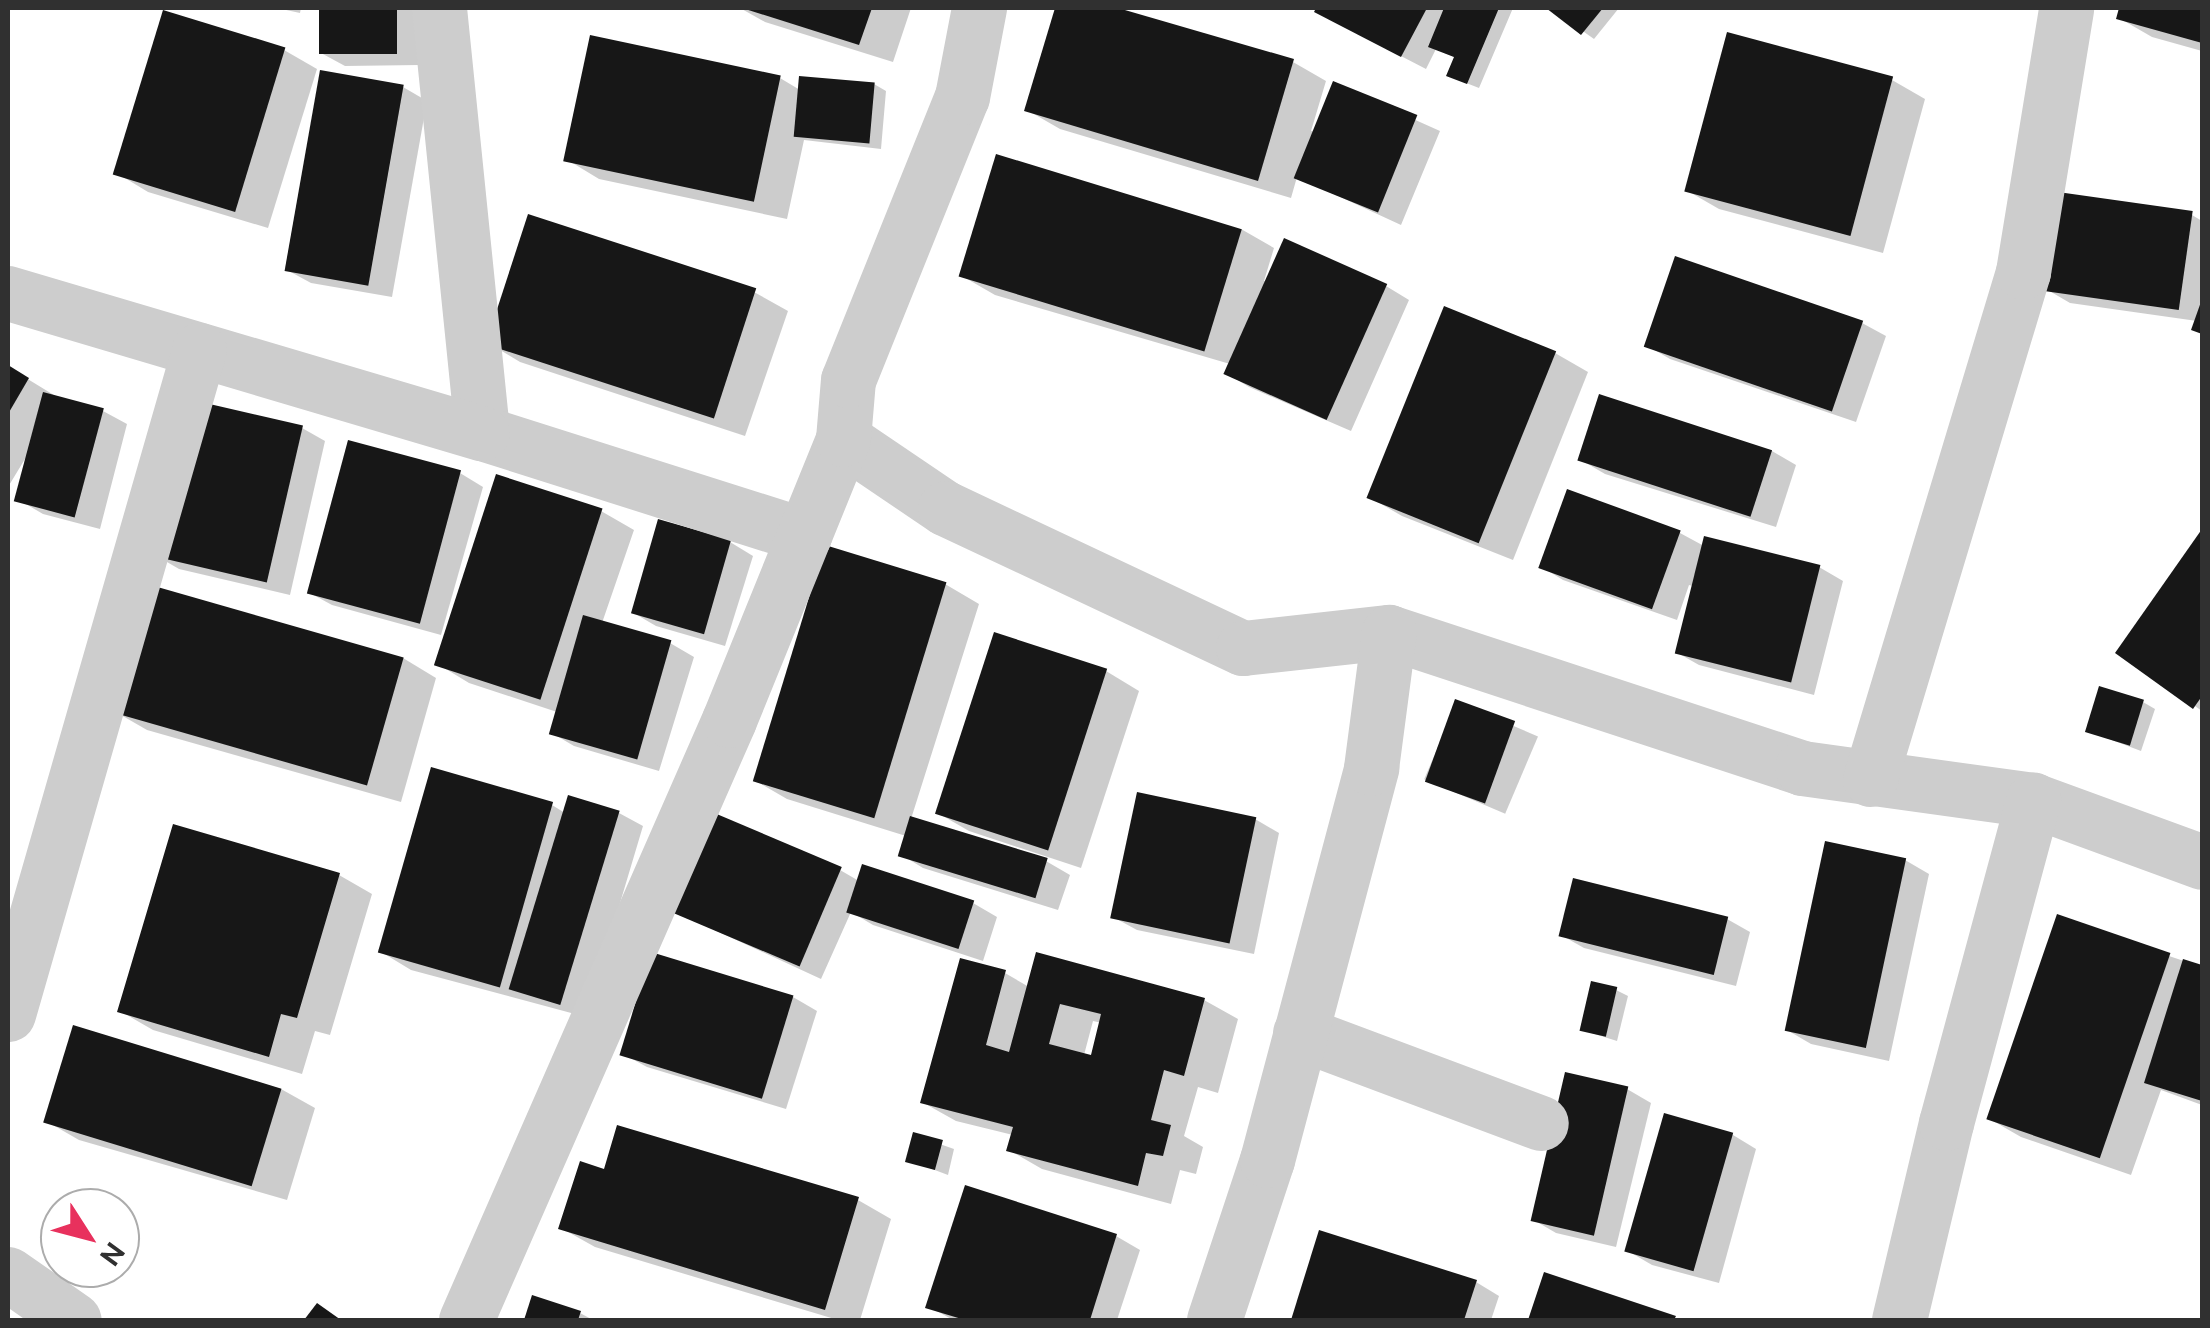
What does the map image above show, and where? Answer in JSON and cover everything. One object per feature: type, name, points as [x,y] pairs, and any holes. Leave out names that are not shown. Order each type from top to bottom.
[{"type":"street","points":[[440,8],[482,433]]},
{"type":"street","points":[[466,1320],[729,720],[844,440],[848,380],[962,97],[979,8]]},
{"type":"street","points":[[1870,779],[2023,272],[2066,8]]},
{"type":"street","points":[[8,293],[482,433],[804,535]]},
{"type":"street","points":[[8,1014],[199,350]]},
{"type":"street","points":[[844,440],[945,508],[1243,648],[1389,632],[1802,768],[2033,800],[2202,862]]},
{"type":"street","points":[[1214,1320],[1267,1160],[1371,768],[1389,632]]},
{"type":"street","points":[[1899,1320],[1946,1123],[2033,800]]},
{"type":"street","points":[[1300,1033],[1541,1123]]},
{"type":"street","points":[[8,1274],[74,1320]]},
{"type":"building","points":[[319,8],[397,8],[397,54],[319,54]]},
{"type":"building","points":[[742,8],[872,8],[859,45]]},
{"type":"building","points":[[1055,8],[1118,8],[1294,59],[1258,181],[1024,111]]},
{"type":"building","points":[[1316,8],[1427,8],[1401,57],[1314,12]]},
{"type":"building","points":[[1444,8],[1499,8],[1467,84],[1446,76],[1454,57],[1428,47]]},
{"type":"building","points":[[1546,8],[1603,8],[1581,35]]},
{"type":"building","points":[[2119,8],[2202,8],[2202,43],[2116,19]]},
{"type":"building","points":[[163,10],[285,47],[235,212],[113,174]]},
{"type":"building","points":[[1727,32],[1893,77],[1850,236],[1684,191]]},
{"type":"building","points":[[590,35],[781,76],[754,202],[563,161]]},
{"type":"building","points":[[320,70],[404,85],[368,286],[285,271]]},
{"type":"building","points":[[799,76],[875,83],[869,143],[794,137]]},
{"type":"building","points":[[1333,81],[1417,115],[1378,212],[1294,178]]},
{"type":"building","points":[[996,154],[1242,229],[1204,352],[959,276]]},
{"type":"building","points":[[2058,192],[2193,211],[2179,310],[2044,291]]},
{"type":"building","points":[[528,214],[756,288],[714,418],[486,344]]},
{"type":"building","points":[[1284,238],[1387,284],[1327,420],[1223,374]]},
{"type":"building","points":[[1675,256],[1863,321],[1832,412],[1644,347]]},
{"type":"building","points":[[2202,299],[2202,334],[2191,330]]},
{"type":"building","points":[[1444,306],[1556,351],[1479,543],[1366,498]]},
{"type":"building","points":[[8,365],[29,378],[8,414]]},
{"type":"building","points":[[43,392],[104,408],[75,517],[14,501]]},
{"type":"building","points":[[1599,394],[1772,450],[1750,517],[1577,461]]},
{"type":"building","points":[[188,399],[303,426],[267,582],[152,556]]},
{"type":"building","points":[[348,440],[461,470],[420,624],[307,594]]},
{"type":"building","points":[[496,474],[603,509],[540,700],[434,665]]},
{"type":"building","points":[[1567,489],[1681,530],[1652,609],[1538,568]]},
{"type":"building","points":[[658,519],[731,540],[704,634],[631,613]]},
{"type":"building","points":[[2202,529],[2202,696],[2193,709],[2115,653]]},
{"type":"building","points":[[1704,536],[1820,565],[1791,682],[1675,653]]},
{"type":"building","points":[[825,545],[946,582],[874,818],[753,781]]},
{"type":"building","points":[[147,584],[404,658],[367,785],[110,712]]},
{"type":"building","points":[[583,615],[671,640],[637,760],[549,734]]},
{"type":"building","points":[[994,632],[1107,669],[1048,850],[935,814]]},
{"type":"building","points":[[2099,686],[2144,700],[2130,746],[2085,732]]},
{"type":"building","points":[[1455,699],[1515,721],[1485,804],[1425,782]]},
{"type":"building","points":[[431,767],[553,802],[500,988],[378,953]]},
{"type":"building","points":[[1137,792],[1256,817],[1230,944],[1110,918]]},
{"type":"building","points":[[568,795],[620,811],[560,1005],[509,989]]},
{"type":"building","points":[[712,812],[842,867],[800,967],[670,911]]},
{"type":"building","points":[[910,816],[1048,858],[1035,898],[898,856]]},
{"type":"building","points":[[173,824],[340,873],[297,1018],[281,1014],[269,1057],[117,1012]]},
{"type":"building","points":[[1825,841],[1906,858],[1866,1048],[1785,1031]]},
{"type":"building","points":[[862,864],[974,900],[958,949],[846,913]]},
{"type":"building","points":[[1573,878],[1728,917],[1714,975],[1558,936]]},
{"type":"building","points":[[2057,914],[2170,953],[2100,1158],[1986,1119]]},
{"type":"building","points":[[651,952],[793,996],[762,1099],[619,1055]]},
{"type":"building","points":[[1036,952],[1205,998],[1184,1076],[1164,1070],[1151,1120],[1171,1125],[1163,1156],[1146,1153],[1138,1186],[1006,1151],[1013,1127],[920,1103],[960,958],[1006,970],[986,1045],[1009,1052]],"holes":[[[1060,1004],[1101,1014],[1091,1055],[1049,1044]]]},
{"type":"building","points":[[2183,959],[2202,965],[2202,1101],[2144,1083]]},
{"type":"building","points":[[1591,981],[1617,987],[1606,1037],[1580,1031]]},
{"type":"building","points":[[73,1025],[281,1089],[252,1186],[43,1123]]},
{"type":"building","points":[[1565,1072],[1628,1087],[1594,1236],[1531,1221]]},
{"type":"building","points":[[1664,1113],[1733,1133],[1694,1271],[1624,1251]]},
{"type":"building","points":[[617,1125],[859,1197],[825,1310],[558,1229],[580,1161],[604,1169]]},
{"type":"building","points":[[913,1132],[943,1140],[935,1170],[905,1162]]},
{"type":"building","points":[[965,1185],[1117,1234],[1090,1320],[965,1320],[925,1308]]},
{"type":"building","points":[[1319,1230],[1477,1280],[1464,1320],[1291,1320]]},
{"type":"building","points":[[1544,1272],[1676,1316],[1674,1320],[1528,1320]]},
{"type":"building","points":[[532,1295],[581,1311],[578,1320],[524,1320]]},
{"type":"building","points":[[317,1303],[341,1320],[304,1320]]}]
